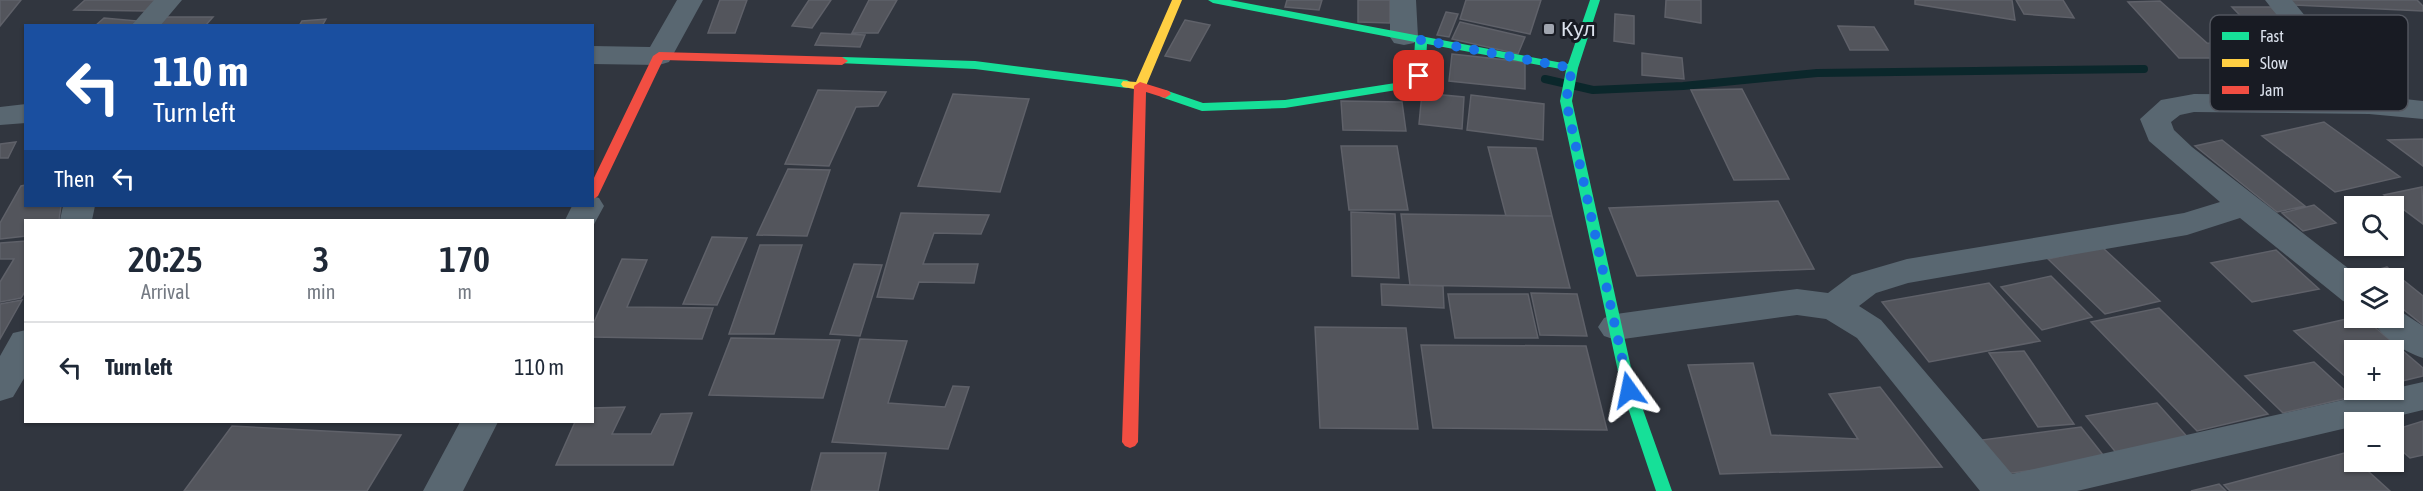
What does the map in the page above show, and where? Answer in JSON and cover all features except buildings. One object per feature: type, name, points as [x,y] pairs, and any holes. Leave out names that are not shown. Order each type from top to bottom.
[{"type":"street","points":[[146,24],[169,0]]},
{"type":"street","points":[[594,191],[659,56],[690,0]]},
{"type":"street","points":[[1130,442],[1140,86],[1177,0]]},
{"type":"street","points":[[1213,0],[1260,4],[1413,38],[1572,68]]},
{"type":"street","points":[[594,55],[975,64],[1140,86],[1202,107],[1285,105],[1406,85],[1419,76],[1413,38],[1403,0]]},
{"type":"street","points":[[1595,0],[1572,68],[1566,101],[1629,390],[1664,491]]},
{"type":"street","points":[[2278,0],[2290,15]]},
{"type":"street","points":[[2210,103],[2171,107],[2155,119],[2160,134],[2245,205],[2344,282]]},
{"type":"street","points":[[2408,109],[2423,110]]},
{"type":"street","points":[[0,116],[24,113]]},
{"type":"street","points":[[1834,307],[1864,284],[1907,270],[2187,224],[2245,205]]},
{"type":"street","points":[[1616,327],[1797,302],[1834,307],[1869,329],[2005,491],[2423,396]]},
{"type":"street","points":[[2401,328],[2423,345]]},
{"type":"street","points":[[0,387],[24,346]]},
{"type":"street","points":[[444,491],[478,423]]},
{"type":"waterway","points":[[1545,79],[1593,90],[1683,86],[1817,73],[2144,69]]},
{"type":"traffic: fast","points":[[1213,0],[1572,68]]},
{"type":"traffic: fast","points":[[1595,0],[1572,68],[1566,101],[1629,390],[1664,491]]},
{"type":"traffic: fast","points":[[1165,94],[1202,107],[1285,104],[1405,85],[1419,76],[1421,40]]},
{"type":"traffic: fast","points":[[842,61],[975,65],[1127,84]]},
{"type":"traffic: slow","points":[[1127,84],[1140,86],[1177,0]]},
{"type":"traffic: jam","points":[[594,192],[659,56],[842,61]]},
{"type":"traffic: jam","points":[[1130,442],[1140,86],[1165,94]]},
{"type":"place","name":"Кул","points":[[1549,29]]},
{"type":"route","points":[[1419,76],[1421,40],[1572,68],[1566,101],[1629,390]]}]
